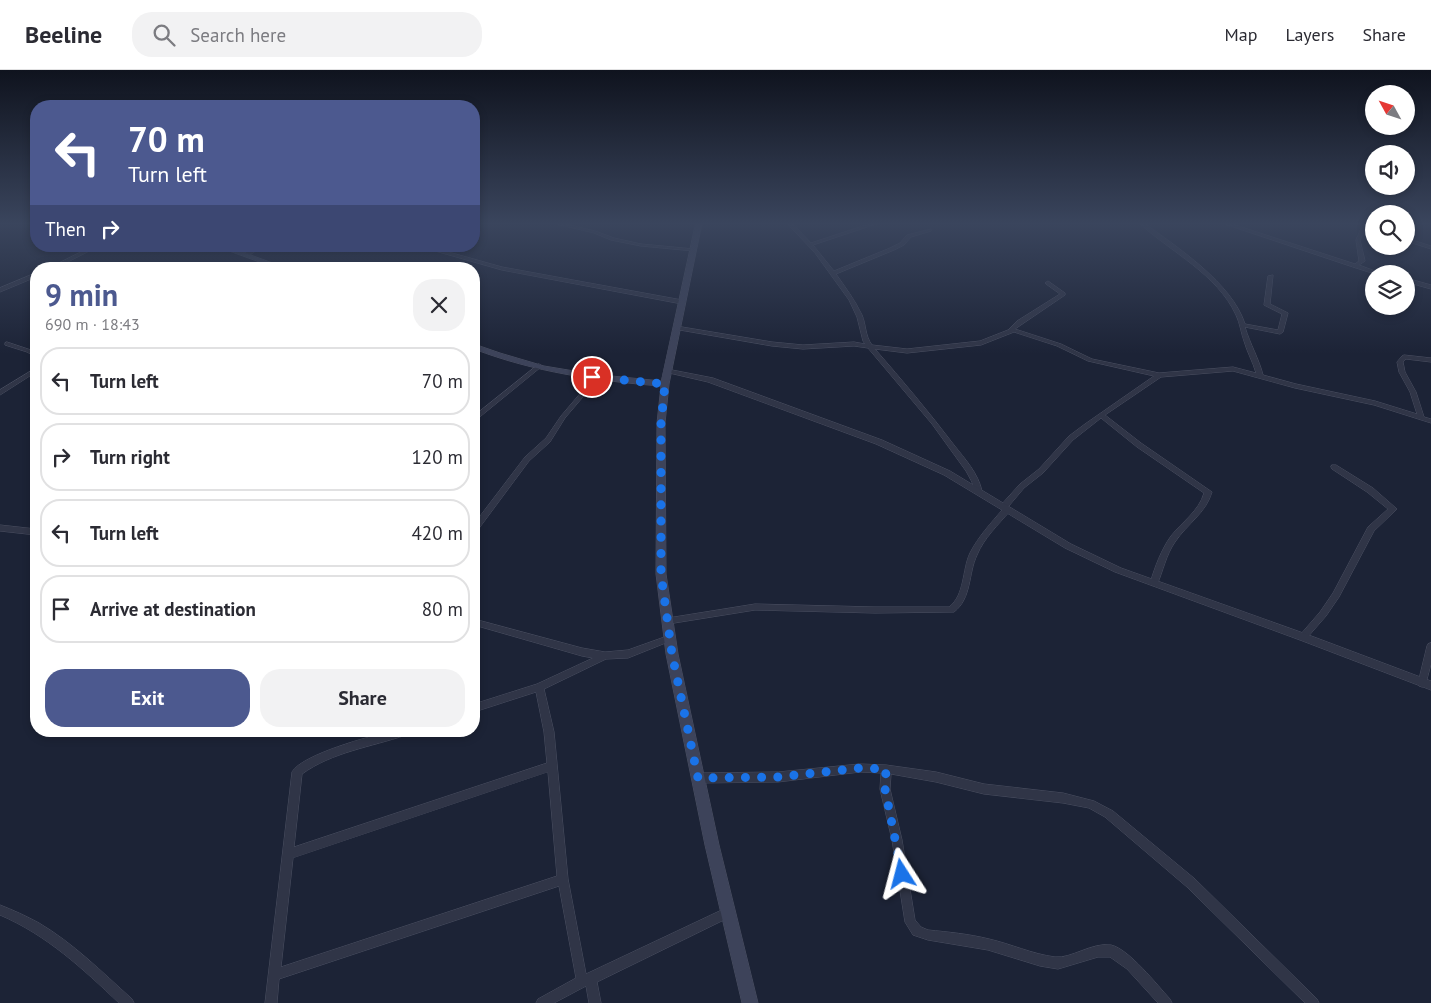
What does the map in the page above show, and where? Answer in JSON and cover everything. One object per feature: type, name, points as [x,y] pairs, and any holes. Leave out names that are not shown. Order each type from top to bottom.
[{"type":"main road","points":[[690,267],[667,371],[661,423],[661,574],[670,638],[698,778],[750,1003]]},
{"type":"main road","points":[[480,348],[499,356],[539,366],[597,377],[665,384]]},
{"type":"street","points":[[497,267],[682,302]]},
{"type":"street","points":[[828,267],[852,300],[860,317],[869,346],[940,431],[969,470],[976,482],[978,491]]},
{"type":"street","points":[[833,273],[849,267]]},
{"type":"street","points":[[1197,267],[1229,299],[1243,325],[1260,377]]},
{"type":"street","points":[[1243,325],[1280,332],[1285,313],[1267,305],[1271,276]]},
{"type":"street","points":[[0,290],[30,277]]},
{"type":"street","points":[[1011,330],[1013,326],[1063,294],[1048,283]]},
{"type":"street","points":[[1415,283],[1431,287]]},
{"type":"street","points":[[676,328],[772,344],[803,346],[854,344],[907,351],[981,343],[1011,330],[1049,341],[1090,360],[1160,375],[1227,369],[1367,401],[1431,421]]},
{"type":"street","points":[[7,344],[30,351]]},
{"type":"street","points":[[1421,417],[1413,392],[1402,372],[1400,362],[1404,357],[1409,356],[1431,360]]},
{"type":"street","points":[[480,414],[539,366]]},
{"type":"street","points":[[667,371],[710,380],[880,442],[947,473],[1068,546],[1118,570],[1427,684],[1431,646]]},
{"type":"street","points":[[0,393],[30,374]]},
{"type":"street","points":[[668,621],[755,607],[951,610],[958,606],[961,599],[971,560],[978,547],[1022,486],[1041,472],[1071,438],[1160,375]]},
{"type":"street","points":[[480,522],[526,458],[548,440],[558,423],[597,377]]},
{"type":"street","points":[[1101,415],[1139,445],[1208,492],[1208,496],[1198,510],[1174,538],[1162,559],[1154,583]]},
{"type":"street","points":[[1303,637],[1323,614],[1336,595],[1371,529],[1393,509],[1370,490],[1334,467]]},
{"type":"street","points":[[0,528],[30,531]]},
{"type":"street","points":[[480,624],[582,652],[605,656],[628,654],[670,638]]},
{"type":"street","points":[[480,706],[539,687],[605,656]]},
{"type":"street","points":[[539,687],[549,732],[563,879],[587,980],[595,1003]]},
{"type":"street","points":[[271,1003],[297,772],[304,766],[322,758],[387,737]]},
{"type":"street","points":[[288,854],[552,766]]},
{"type":"street","points":[[698,778],[778,777],[860,768],[886,769],[936,777],[984,789],[1063,798],[1091,804],[1109,814],[1222,912],[1313,1003]]},
{"type":"street","points":[[886,769],[885,789],[897,840],[910,922],[914,928],[928,935],[988,944],[1040,960],[1058,963],[1098,951],[1111,951],[1132,965],[1166,1003]]},
{"type":"street","points":[[275,974],[563,879]]},
{"type":"street","points":[[0,910],[39,928],[128,1003]]},
{"type":"street","points":[[542,1003],[728,912]]},
{"type":"route","points":[[592,377],[665,384],[661,423],[661,574],[672,654],[698,778],[737,779],[778,777],[860,768],[886,769],[885,789],[897,840],[902,874]]}]
